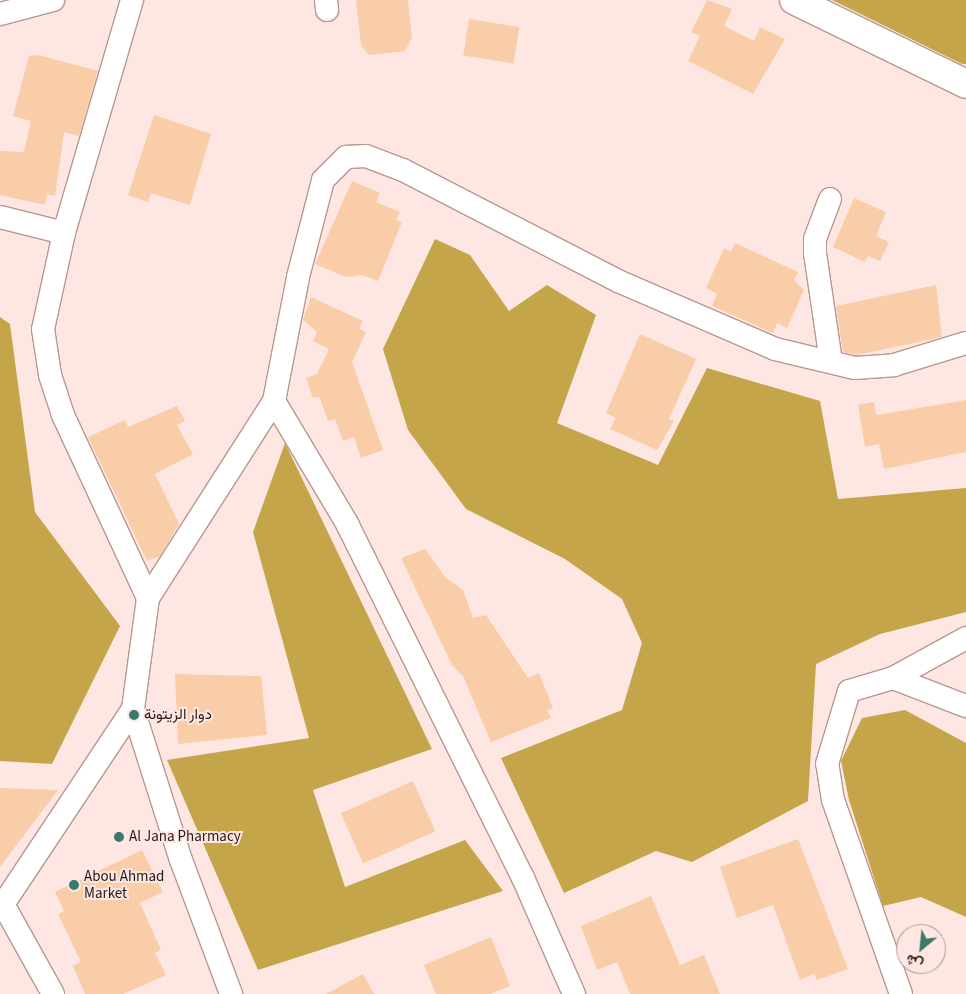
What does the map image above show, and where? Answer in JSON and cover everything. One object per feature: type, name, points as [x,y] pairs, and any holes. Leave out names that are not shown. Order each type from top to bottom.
[{"type":"street","points":[[0,14],[53,0]]},
{"type":"street","points":[[132,0],[64,233],[43,329],[50,375],[76,448],[148,598]]},
{"type":"street","points":[[794,0],[966,84]]},
{"type":"street","points":[[231,994],[180,860],[133,709],[148,598],[274,401],[298,277],[323,180],[346,158],[366,156],[432,183],[618,281],[748,341],[855,368],[894,365],[966,343]]},
{"type":"street","points":[[830,198],[815,238],[815,253],[831,362]]},
{"type":"street","points":[[0,218],[64,233]]},
{"type":"street","points":[[274,401],[348,525],[523,878],[574,994]]},
{"type":"street","points":[[900,994],[832,800],[827,764],[849,691],[893,678],[966,638]]},
{"type":"street","points":[[893,678],[966,706]]},
{"type":"street","points":[[53,994],[2,906],[133,709]]},
{"type":"shaded area","points":[[832,0],[966,0],[966,64],[962,64]]},
{"type":"shaded area","points":[[435,239],[470,255],[509,311],[547,285],[596,315],[557,423],[658,465],[707,368],[820,401],[838,499],[966,488],[966,612],[880,634],[816,664],[808,801],[692,862],[656,851],[564,893],[501,758],[622,710],[642,643],[622,599],[565,559],[466,509],[408,430],[383,349]]},
{"type":"shaded area","points":[[0,317],[10,324],[35,512],[120,626],[52,764],[0,761]]},
{"type":"shaded area","points":[[285,443],[432,749],[313,790],[345,887],[465,840],[503,891],[258,970],[167,760],[309,738],[253,532]]},
{"type":"shaded area","points":[[905,710],[966,743],[966,917],[921,897],[883,906],[849,800],[841,761],[862,718]]},
{"type":"building","points":[[356,0],[408,0],[412,37],[405,51],[369,55],[361,45]]},
{"type":"building","points":[[707,0],[732,9],[724,26],[754,41],[760,27],[785,39],[753,94],[688,61],[700,36],[691,32]]},
{"type":"building","points":[[469,19],[519,27],[514,64],[463,56]]},
{"type":"building","points":[[38,55],[98,71],[79,136],[64,132],[55,196],[47,194],[45,205],[0,195],[0,151],[24,152],[31,121],[13,116],[29,56]]},
{"type":"building","points":[[154,115],[211,134],[190,205],[151,193],[148,202],[128,195]]},
{"type":"building","points":[[352,181],[380,193],[376,202],[400,212],[396,220],[402,222],[378,281],[362,275],[346,277],[315,264]]},
{"type":"building","points":[[854,198],[886,212],[876,236],[889,242],[880,261],[868,256],[865,262],[833,247]]},
{"type":"building","points":[[735,243],[798,272],[794,280],[804,290],[787,328],[777,323],[773,333],[712,306],[717,294],[706,288],[724,248],[731,252]]},
{"type":"building","points":[[936,285],[942,337],[857,355],[843,352],[836,306]]},
{"type":"building","points":[[311,297],[363,321],[359,329],[366,332],[352,362],[383,450],[361,458],[354,437],[343,441],[335,419],[328,421],[319,396],[313,398],[306,378],[317,374],[329,349],[313,341],[317,332],[303,320]]},
{"type":"building","points":[[640,334],[696,359],[669,419],[674,421],[657,450],[610,429],[616,418],[606,413]]},
{"type":"building","points":[[966,400],[966,452],[884,469],[879,444],[865,447],[858,405],[874,402],[876,415]]},
{"type":"building","points":[[177,406],[185,421],[177,425],[193,454],[155,474],[179,524],[160,556],[147,561],[88,437],[125,420],[128,427]]},
{"type":"building","points":[[425,549],[445,577],[463,590],[473,618],[486,615],[528,678],[539,673],[553,708],[547,710],[551,718],[491,742],[463,676],[452,665],[401,558]]},
{"type":"building","points":[[175,674],[261,676],[267,735],[178,744]]},
{"type":"building","points":[[413,781],[435,831],[363,863],[341,813]]},
{"type":"building","points":[[0,788],[58,790],[0,867]]},
{"type":"building","points":[[798,839],[848,969],[817,980],[814,974],[800,980],[773,905],[737,918],[720,867]]},
{"type":"building","points":[[142,850],[163,892],[140,903],[161,950],[155,953],[166,975],[123,994],[85,994],[73,966],[81,962],[58,914],[64,911],[55,892]]},
{"type":"building","points":[[651,896],[680,965],[704,955],[720,994],[630,994],[617,962],[597,970],[581,926]]},
{"type":"building","points":[[491,937],[510,986],[490,994],[436,994],[424,965]]},
{"type":"building","points":[[363,974],[374,994],[326,994]]},
{"type":"place","name":"دوار الزيتونة","points":[[134,715]]},
{"type":"place","name":"Al Jana Pharmacy","points":[[119,837]]},
{"type":"place","name":"Abou Ahmad Market","points":[[74,885]]}]
